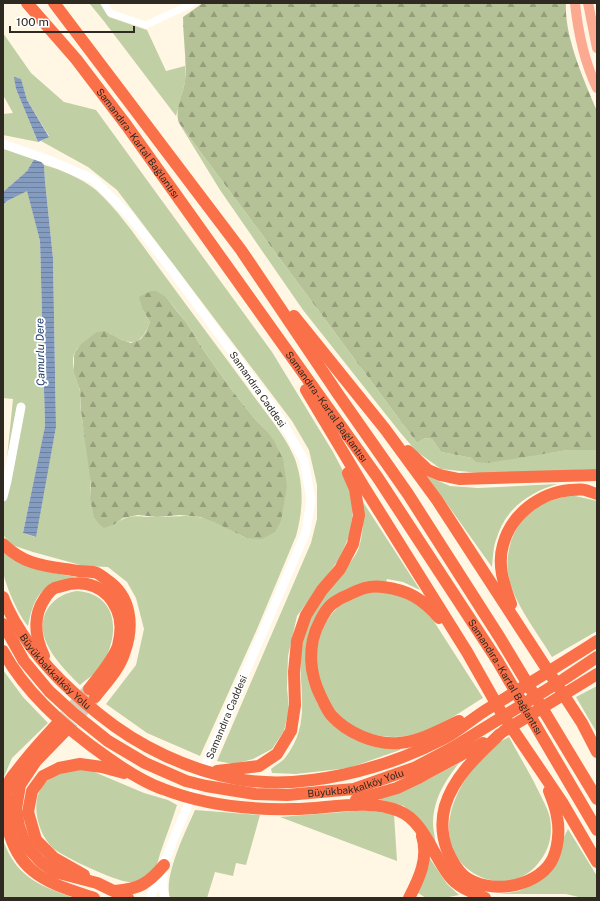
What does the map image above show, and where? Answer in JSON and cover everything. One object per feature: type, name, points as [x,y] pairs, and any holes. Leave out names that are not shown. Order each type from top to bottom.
[{"type":"highway","name":"Samandıra - Kartal Bağlantısı","points":[[27,3],[76,59],[127,126],[373,472],[452,590],[501,667],[597,830]]},
{"type":"highway","name":"Samandıra - Kartal Bağlantısı","points":[[54,3],[241,250],[338,394],[408,494],[500,638],[597,799]]},
{"type":"highway","points":[[241,250],[385,429],[437,500],[597,746]]},
{"type":"highway","points":[[239,282],[467,652],[501,712],[562,802],[597,862]]},
{"type":"highway","points":[[210,772],[259,766],[277,754],[291,731],[295,705],[294,672],[297,641],[306,615],[322,590],[340,569],[353,544],[359,515],[355,489],[326,422]]},
{"type":"highway","points":[[385,429],[428,470],[459,480],[597,475]]},
{"type":"highway","points":[[523,633],[510,602],[501,570],[503,545],[509,530],[523,511],[538,500],[552,494],[564,491],[585,490],[597,494]]},
{"type":"highway","points":[[3,544],[12,552],[31,562],[48,567],[97,574],[115,585],[124,596],[129,612],[130,632],[125,652],[116,671],[92,693],[118,646],[121,631],[119,615],[113,600],[102,589],[85,583],[70,583],[52,589],[38,612],[36,630],[39,645],[50,670]]},
{"type":"highway","points":[[467,652],[433,610],[416,596],[393,588],[374,586],[362,588],[331,604],[323,615],[316,629],[312,644],[311,665],[315,683],[331,715],[346,729],[363,737],[380,742],[400,743],[419,739],[486,710],[597,641]]},
{"type":"highway","name":"Büyükbakkalköy Yolu","points":[[3,596],[6,605],[25,639],[50,670],[85,703],[138,742],[188,766],[237,779],[269,782],[294,781],[322,778],[367,770],[408,755],[446,737],[486,710]]},
{"type":"highway","name":"Büyükbakkalköy Yolu","points":[[3,624],[24,661],[49,691],[73,713],[108,741],[145,763],[186,781],[206,786],[255,794],[287,795],[354,789],[414,768],[494,723],[597,657]]},
{"type":"highway","points":[[3,651],[11,665],[42,702],[64,724],[84,741],[133,775],[161,789],[199,800],[225,805],[256,808],[294,809],[375,804],[400,811],[418,826],[450,878],[463,888],[485,898]]},
{"type":"highway","points":[[294,809],[360,799],[397,788],[446,764],[500,734],[597,674]]},
{"type":"highway","points":[[571,690],[597,678]]},
{"type":"highway","points":[[582,723],[597,752]]},
{"type":"highway","points":[[94,898],[51,882],[34,871],[14,849],[6,828],[4,816],[5,800],[10,780],[29,754],[61,727],[20,784],[16,809],[19,826],[26,846],[41,862],[55,872],[97,883]]},
{"type":"highway","points":[[500,734],[475,757],[455,785],[445,806],[442,832],[452,861],[464,876],[477,883],[494,887],[521,884],[542,873],[551,861],[556,845],[557,817],[548,788],[529,754]]},
{"type":"highway","points":[[128,898],[97,883],[54,858],[36,840],[28,812],[32,791],[43,776],[59,768],[80,764],[102,767],[133,775]]},
{"type":"highway","points":[[409,898],[422,869],[425,854],[424,841],[418,826]]},
{"type":"highway","points":[[115,891],[133,889],[144,884],[156,875],[164,866]]},
{"type":"main road","points":[[575,3],[576,18],[583,48],[597,88]]},
{"type":"main road","points":[[588,3],[597,48]]},
{"type":"street","points":[[104,3],[110,13],[146,25],[189,4]]},
{"type":"street","name":"Samandıra Caddesi","points":[[3,144],[49,160],[92,179],[129,216],[171,269],[277,413],[304,460],[311,500],[306,532],[183,816],[150,898]]},
{"type":"street","points":[[3,497],[21,407]]},
{"type":"street","points":[[164,866],[163,889],[165,898]]},
{"type":"green space","points":[[89,3],[100,3],[109,17],[147,30],[166,71],[185,66],[185,82],[176,116],[103,20]]},
{"type":"green space","points":[[203,3],[566,3],[568,29],[576,58],[597,111],[597,450],[568,450],[487,463],[476,462],[472,458],[441,452],[432,439],[425,438],[417,443],[179,123],[178,108],[185,81],[183,17]]},
{"type":"green space","points":[[3,33],[31,73],[64,102],[96,110],[272,352],[333,452],[351,486],[353,510],[350,534],[339,559],[297,616],[288,656],[287,688],[289,709],[284,731],[272,749],[253,759],[234,764],[217,761],[311,543],[317,519],[317,485],[309,450],[292,421],[117,190],[88,167],[41,141],[49,136],[27,100],[21,80],[15,78],[16,89],[38,142],[3,135],[3,114],[13,113],[3,95]]},
{"type":"green space","points":[[179,123],[417,443],[425,438],[432,439],[441,452],[472,458],[541,454],[568,450],[597,450],[597,469],[488,474],[441,469],[416,451],[303,310],[220,190]]},
{"type":"green space","points":[[3,148],[36,156],[27,171],[3,192]]},
{"type":"green space","points":[[44,165],[78,178],[96,190],[114,209],[276,426],[293,453],[299,471],[302,499],[296,536],[257,629],[200,756],[147,733],[106,704],[136,665],[144,629],[136,598],[127,582],[108,567],[84,566],[33,552],[12,545],[3,535],[3,477],[6,468],[13,399],[3,398],[3,205],[7,201],[27,190],[40,241],[45,426],[23,533],[35,537],[56,427],[53,258]],"holes":[[[166,297],[186,322],[204,351],[231,389],[254,418],[267,431],[285,496],[281,512],[281,521],[246,538],[204,518],[193,516],[136,516],[126,518],[115,524],[90,498],[90,465],[81,412],[80,391],[73,366],[73,357],[75,352],[85,342],[109,333],[129,342],[139,340],[147,330],[150,322],[143,310]]]},
{"type":"green space","points":[[151,291],[156,291],[166,297],[186,322],[204,351],[231,389],[254,418],[267,431],[283,459],[287,486],[281,521],[275,532],[262,539],[246,538],[200,517],[180,515],[157,517],[138,515],[123,518],[115,524],[104,528],[94,517],[90,498],[91,485],[81,411],[80,390],[74,372],[75,352],[81,344],[97,332],[105,331],[131,343],[141,339],[150,322],[143,310],[139,297]]},
{"type":"green space","points":[[427,476],[450,486],[478,488],[557,484],[536,492],[527,498],[505,519],[496,540],[492,567]]},
{"type":"green space","points":[[571,495],[597,501],[597,631],[552,657],[524,613],[511,586],[508,574],[509,551],[517,528],[532,510],[542,504]]},
{"type":"green space","points":[[363,502],[420,590],[403,582],[387,579],[386,582],[330,599],[306,662],[308,680],[317,703],[329,721],[400,748],[400,750],[349,768],[296,774],[272,773],[271,769],[284,759],[294,744],[299,729],[302,715],[300,656],[305,630],[319,603],[358,550],[362,532]]},
{"type":"green space","points":[[3,552],[11,558],[29,566],[76,577],[55,583],[42,592],[34,605],[28,626],[17,608],[6,584],[3,569]]},
{"type":"green space","points":[[77,591],[88,593],[104,602],[109,609],[113,627],[110,647],[103,664],[95,673],[80,685],[64,669],[50,650],[45,640],[43,629],[43,619],[51,604],[61,596]]},
{"type":"green space","points":[[369,592],[398,594],[419,605],[433,620],[483,698],[436,726],[416,734],[405,736],[386,737],[376,735],[357,729],[341,718],[326,699],[320,686],[317,673],[317,645],[321,631],[337,608],[348,600]]},
{"type":"green space","points":[[3,670],[23,697],[48,723],[12,758],[3,779]]},
{"type":"green space","points":[[597,686],[597,733],[576,697]]},
{"type":"green space","points":[[509,737],[545,804],[549,813],[551,831],[547,849],[536,866],[526,874],[515,879],[503,881],[491,880],[479,876],[469,870],[460,861],[453,850],[449,836],[449,822],[457,794],[473,768],[493,746]]},
{"type":"green space","points":[[459,763],[441,790],[434,813],[433,829],[437,851],[422,823],[404,806],[379,799],[429,779]]},
{"type":"green space","points":[[75,769],[92,771],[144,793],[168,800],[177,805],[157,864],[153,871],[147,876],[132,882],[113,878],[69,858],[54,849],[48,842],[39,824],[36,804],[38,794],[43,786],[53,777]]},
{"type":"green space","points":[[195,810],[260,815],[246,865],[236,863],[233,876],[215,872],[207,898],[170,898],[169,889],[172,866]]},
{"type":"green space","points":[[372,811],[394,814],[397,861],[280,817]]},
{"type":"green space","points":[[568,829],[597,876],[597,898],[583,898],[566,894],[500,894],[519,891],[534,884],[562,841]]},
{"type":"green space","points":[[3,840],[8,853],[22,871],[40,884],[74,898],[3,898]]},
{"type":"green space","points":[[428,856],[447,884],[459,895],[443,898],[426,898],[415,891]]},
{"type":"water","points":[[14,77],[21,79],[27,100],[49,137],[38,142],[16,89]]},
{"type":"water","points":[[36,156],[44,165],[53,258],[56,427],[36,537],[23,533],[45,426],[40,241],[27,191],[7,201],[3,205],[3,192],[27,171]]},
{"type":"tunnel","points":[[57,724],[89,689]]},
{"type":"tunnel","points":[[65,731],[95,697]]},
{"type":"water label","name":"Çamurlu Dere","points":[[40,352]]}]
